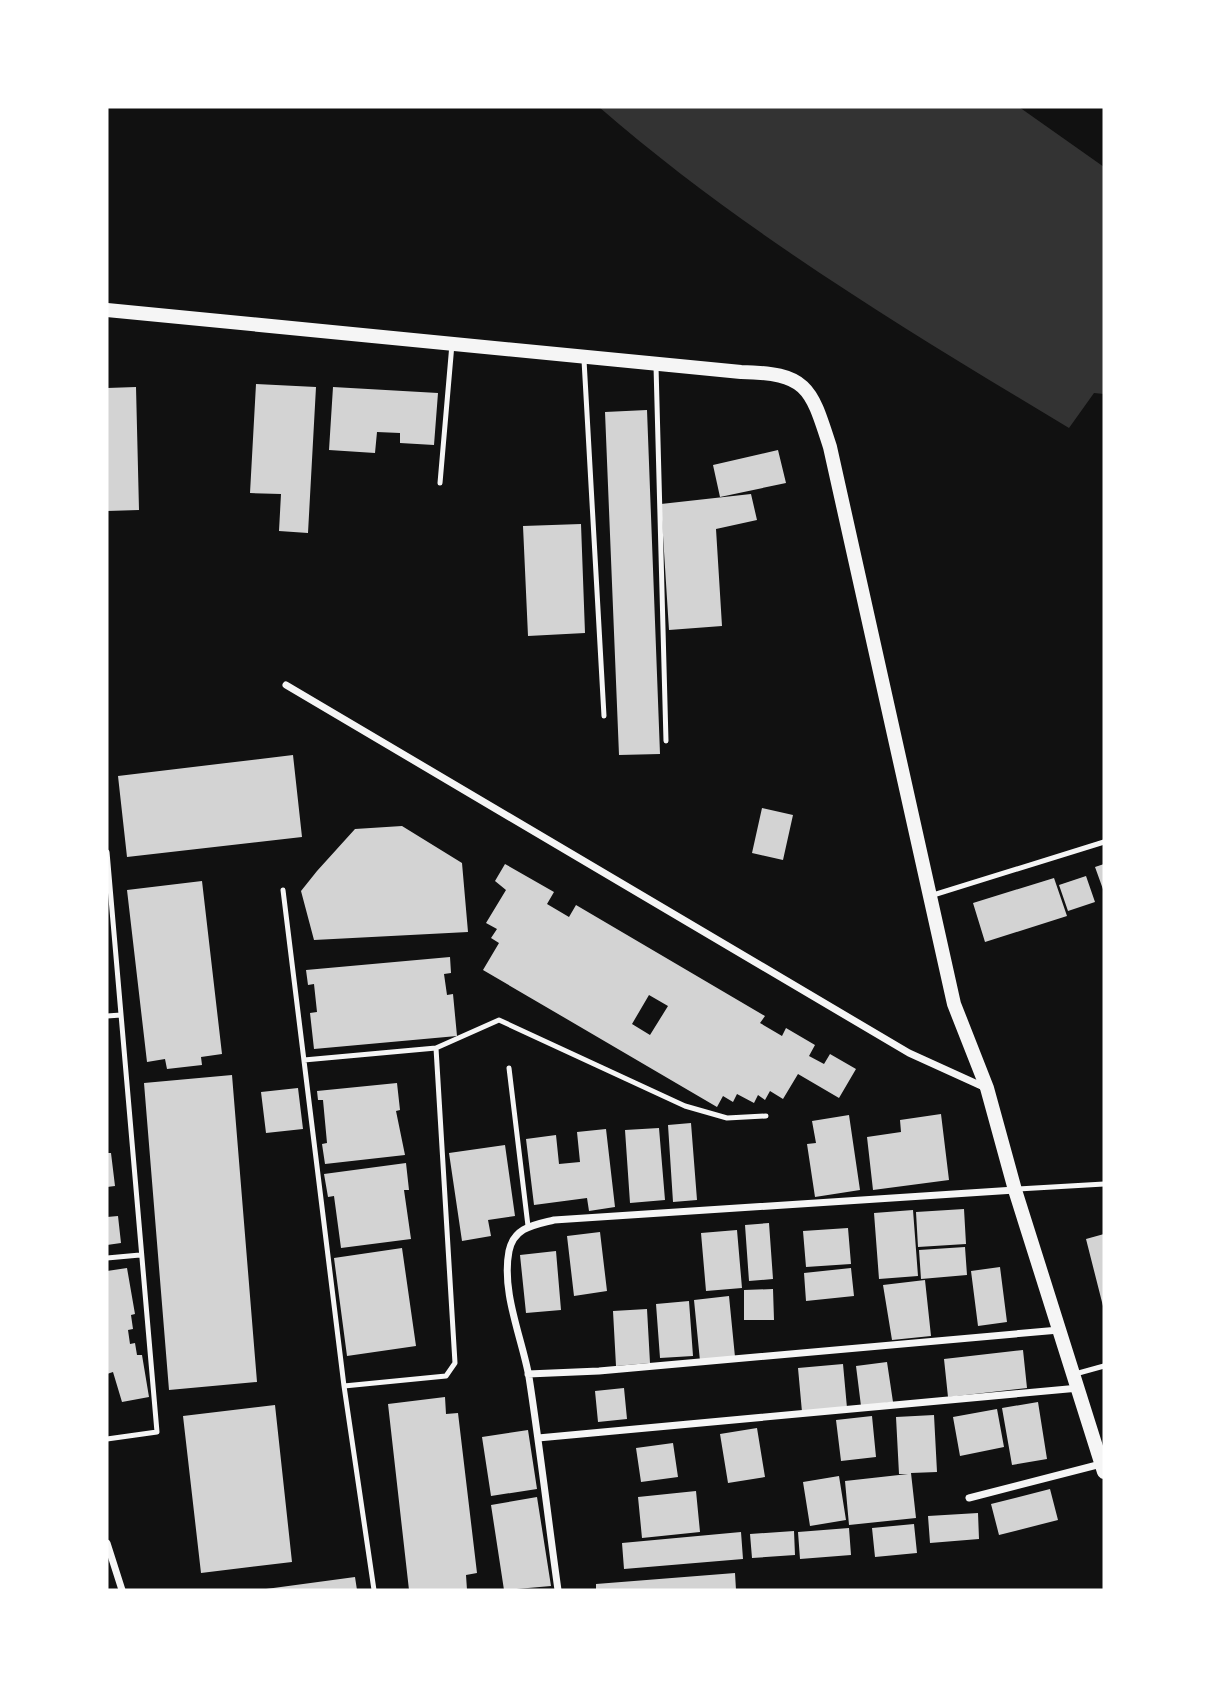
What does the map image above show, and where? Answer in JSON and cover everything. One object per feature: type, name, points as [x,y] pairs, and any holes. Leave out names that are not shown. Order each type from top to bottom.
[{"type":"main road","points":[[107,310],[774,372],[799,382],[815,399],[830,447],[954,1004],[987,1088],[1059,1330],[1100,1441],[1103,1467]]},
{"type":"street","points":[[286,684],[909,1053],[987,1088]]},
{"type":"street","points":[[558,1590],[528,1374],[509,1289],[509,1250],[516,1234],[528,1226],[554,1220],[1015,1189]]},
{"type":"street","points":[[528,1374],[599,1371],[1059,1330]]},
{"type":"street","points":[[538,1438],[1077,1381]]},
{"type":"street","points":[[969,1498],[1103,1467]]},
{"type":"street","points":[[107,1543],[122,1590]]},
{"type":"lane","points":[[440,483],[452,344]]},
{"type":"lane","points":[[583,356],[604,716]]},
{"type":"lane","points":[[656,363],[666,741]]},
{"type":"lane","points":[[930,896],[1104,842]]},
{"type":"lane","points":[[107,852],[156,1432],[107,1439]]},
{"type":"lane","points":[[284,890],[344,1386],[374,1590]]},
{"type":"lane","points":[[107,1016],[121,1015]]},
{"type":"lane","points":[[304,1060],[436,1048],[499,1020],[685,1106],[727,1118],[766,1116]]},
{"type":"lane","points":[[344,1386],[446,1376],[455,1363],[436,1048]]},
{"type":"lane","points":[[509,1068],[528,1226]]},
{"type":"lane","points":[[1015,1189],[1104,1184]]},
{"type":"lane","points":[[107,1258],[140,1255]]},
{"type":"lane","points":[[1077,1381],[1104,1366]]},
{"type":"shaded area","points":[[599,107],[1019,107],[1104,167],[1104,394],[1094,393],[1069,428],[947,354],[768,238],[654,153]]},
{"type":"building","points":[[256,384],[316,387],[308,533],[279,531],[281,494],[250,493]]},
{"type":"building","points":[[136,387],[139,510],[107,511],[107,388]]},
{"type":"building","points":[[333,387],[438,393],[434,445],[400,443],[400,433],[377,432],[375,453],[329,450]]},
{"type":"building","points":[[647,410],[660,754],[619,755],[605,412]]},
{"type":"building","points":[[778,450],[786,483],[720,497],[713,465]]},
{"type":"building","points":[[751,494],[757,520],[716,529],[722,626],[669,630],[661,504]]},
{"type":"building","points":[[581,524],[585,633],[528,636],[523,526]]},
{"type":"building","points":[[293,755],[302,837],[127,857],[118,776]]},
{"type":"building","points":[[762,808],[793,815],[783,860],[752,853]]},
{"type":"building","points":[[402,826],[462,863],[468,932],[314,940],[301,891],[355,829]]},
{"type":"building","points":[[505,864],[554,892],[547,904],[569,917],[576,905],[765,1016],[760,1023],[782,1036],[786,1028],[815,1045],[809,1056],[824,1064],[830,1054],[856,1069],[839,1098],[798,1074],[783,1099],[770,1091],[765,1100],[758,1095],[754,1103],[737,1094],[733,1102],[723,1096],[717,1107],[483,970],[499,943],[491,938],[497,929],[486,923],[506,890],[495,881]],"holes":[[[649,995],[668,1006],[650,1035],[632,1024]]]},
{"type":"building","points":[[1104,864],[1104,892],[1095,867]]},
{"type":"building","points":[[1086,876],[1095,902],[1068,911],[1059,885]]},
{"type":"building","points":[[1054,878],[1067,916],[985,942],[973,903]]},
{"type":"building","points":[[202,881],[222,1054],[201,1057],[202,1065],[167,1069],[165,1059],[147,1062],[127,890]]},
{"type":"building","points":[[450,957],[451,973],[444,974],[447,995],[453,994],[457,1036],[314,1049],[310,1013],[317,1012],[314,984],[308,985],[306,970]]},
{"type":"building","points":[[232,1075],[257,1382],[169,1390],[144,1083]]},
{"type":"building","points":[[397,1083],[400,1110],[396,1111],[405,1155],[325,1164],[322,1144],[327,1143],[323,1100],[318,1100],[317,1091]]},
{"type":"building","points":[[298,1088],[303,1129],[266,1133],[261,1092]]},
{"type":"building","points":[[941,1114],[949,1180],[873,1190],[867,1137],[901,1132],[900,1120]]},
{"type":"building","points":[[849,1115],[860,1190],[815,1197],[807,1144],[816,1143],[812,1121]]},
{"type":"building","points":[[691,1123],[697,1200],[673,1202],[668,1125]]},
{"type":"building","points":[[659,1128],[665,1200],[630,1203],[625,1130]]},
{"type":"building","points":[[606,1129],[615,1207],[589,1211],[587,1198],[534,1205],[526,1139],[556,1135],[559,1164],[580,1162],[577,1132]]},
{"type":"building","points":[[505,1145],[515,1216],[488,1220],[491,1236],[462,1241],[449,1153]]},
{"type":"building","points":[[107,1153],[111,1153],[115,1186],[107,1187]]},
{"type":"building","points":[[406,1163],[409,1190],[404,1190],[411,1239],[341,1248],[334,1196],[328,1197],[324,1174]]},
{"type":"building","points":[[964,1209],[966,1244],[918,1247],[916,1212]]},
{"type":"building","points":[[913,1210],[918,1276],[879,1279],[874,1213]]},
{"type":"building","points":[[118,1216],[121,1243],[107,1245],[107,1217]]},
{"type":"building","points":[[769,1223],[773,1279],[749,1281],[745,1225]]},
{"type":"building","points":[[848,1228],[851,1264],[806,1267],[803,1231]]},
{"type":"building","points":[[737,1230],[742,1288],[706,1291],[701,1233]]},
{"type":"building","points":[[600,1232],[607,1291],[574,1296],[567,1236]]},
{"type":"building","points":[[1104,1234],[1104,1306],[1103,1306],[1086,1239]]},
{"type":"building","points":[[965,1247],[967,1275],[921,1279],[919,1250]]},
{"type":"building","points":[[402,1248],[416,1346],[347,1356],[334,1258]]},
{"type":"building","points":[[556,1251],[561,1310],[526,1313],[520,1255]]},
{"type":"building","points":[[1000,1267],[1007,1322],[978,1326],[971,1271]]},
{"type":"building","points":[[127,1268],[135,1314],[131,1315],[133,1329],[128,1330],[130,1344],[135,1343],[137,1355],[142,1355],[149,1397],[122,1402],[113,1372],[107,1374],[107,1271]]},
{"type":"building","points":[[851,1268],[854,1296],[806,1301],[804,1273]]},
{"type":"building","points":[[925,1280],[931,1336],[892,1340],[883,1285]]},
{"type":"building","points":[[773,1289],[774,1320],[744,1320],[744,1290]]},
{"type":"building","points":[[729,1296],[735,1357],[700,1361],[694,1300]]},
{"type":"building","points":[[689,1301],[693,1356],[660,1358],[656,1304]]},
{"type":"building","points":[[647,1309],[650,1363],[616,1366],[613,1311]]},
{"type":"building","points":[[1023,1350],[1027,1388],[948,1397],[944,1359]]},
{"type":"building","points":[[887,1362],[893,1402],[861,1406],[856,1366]]},
{"type":"building","points":[[843,1364],[847,1408],[802,1412],[798,1368]]},
{"type":"building","points":[[624,1388],[627,1419],[598,1422],[595,1391]]},
{"type":"building","points":[[445,1397],[446,1414],[458,1413],[477,1573],[466,1575],[467,1590],[409,1590],[388,1404]]},
{"type":"building","points":[[1038,1402],[1047,1459],[1012,1465],[1002,1408]]},
{"type":"building","points":[[275,1405],[292,1562],[201,1573],[183,1416]]},
{"type":"building","points":[[997,1409],[1004,1447],[960,1456],[953,1417]]},
{"type":"building","points":[[934,1415],[937,1472],[911,1473],[916,1518],[849,1525],[845,1481],[908,1474],[899,1474],[896,1417]]},
{"type":"building","points":[[872,1416],[876,1457],[841,1461],[836,1420]]},
{"type":"building","points":[[757,1428],[765,1477],[728,1483],[720,1434]]},
{"type":"building","points":[[528,1430],[537,1489],[491,1496],[482,1437]]},
{"type":"building","points":[[673,1443],[678,1477],[641,1482],[636,1448]]},
{"type":"building","points":[[839,1476],[846,1520],[810,1526],[803,1482]]},
{"type":"building","points":[[1050,1489],[1058,1520],[999,1535],[991,1504]]},
{"type":"building","points":[[696,1491],[700,1532],[642,1538],[638,1497]]},
{"type":"building","points":[[537,1497],[551,1586],[504,1590],[491,1505]]},
{"type":"building","points":[[978,1513],[979,1539],[930,1543],[928,1516]]},
{"type":"building","points":[[914,1524],[917,1553],[875,1557],[872,1528]]},
{"type":"building","points":[[849,1528],[851,1555],[800,1559],[798,1532]]},
{"type":"building","points":[[794,1531],[795,1555],[752,1558],[750,1534]]},
{"type":"building","points":[[741,1532],[743,1559],[624,1569],[622,1543]]},
{"type":"building","points":[[735,1573],[736,1590],[596,1590],[596,1584]]},
{"type":"building","points":[[355,1577],[357,1590],[266,1590],[266,1589]]}]
